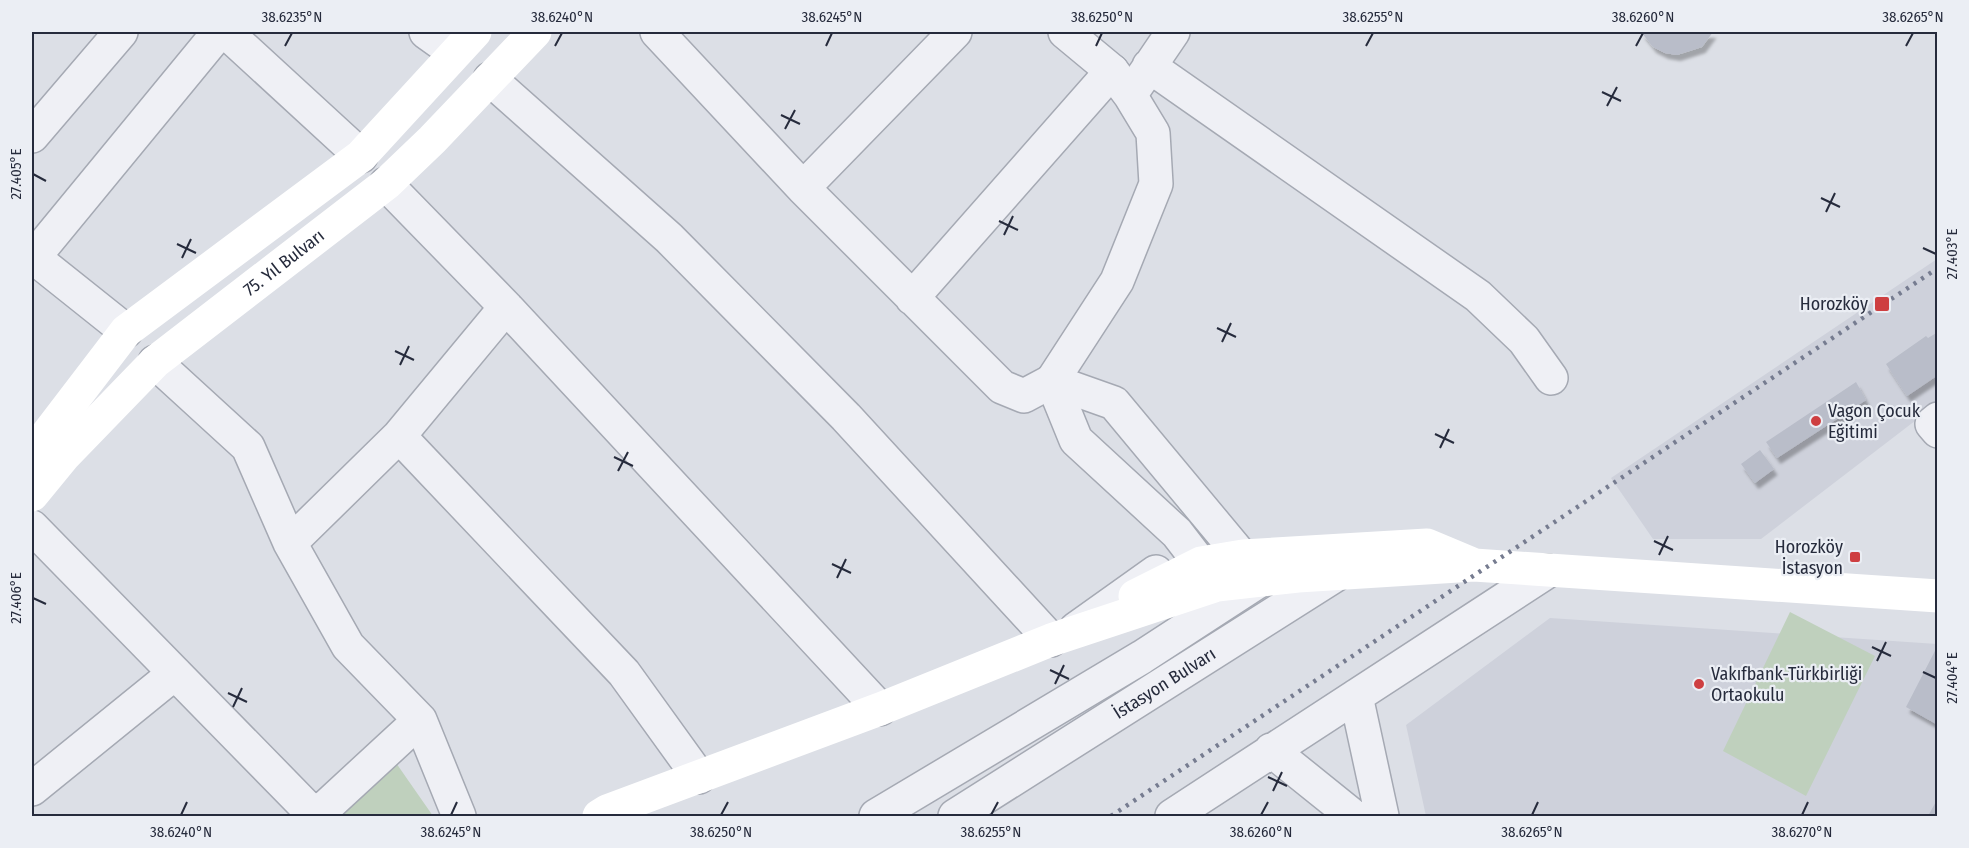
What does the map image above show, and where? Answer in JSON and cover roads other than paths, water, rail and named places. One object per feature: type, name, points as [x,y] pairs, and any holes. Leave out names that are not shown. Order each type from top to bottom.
[{"type":"main road","name":"75. Yıl Bulvarı","points":[[32,495],[64,456],[155,362],[386,184],[535,32]]},
{"type":"main road","points":[[32,454],[126,331],[361,156],[465,42]]},
{"type":"main road","points":[[1296,554],[1427,545],[1474,565]]},
{"type":"main road","points":[[599,816],[607,811],[880,709],[1209,574],[1252,568],[1336,574],[1474,565],[1747,581],[1938,596]]},
{"type":"street","points":[[32,136],[121,32]]},
{"type":"street","points":[[126,331],[33,256],[219,32]]},
{"type":"street","points":[[226,32],[361,156]]},
{"type":"street","points":[[426,32],[465,42]]},
{"type":"street","points":[[657,32],[803,188],[912,298],[1002,387],[1024,396],[1052,381],[1117,281],[1156,184],[1153,134],[1121,83],[1065,32]]},
{"type":"street","points":[[803,188],[955,32]]},
{"type":"street","points":[[912,298],[1121,83],[1149,66],[1173,32]]},
{"type":"street","points":[[1149,66],[1478,296],[1524,340],[1551,378]]},
{"type":"street","points":[[490,79],[669,238],[1060,637],[1172,561],[1177,533]]},
{"type":"street","points":[[386,184],[506,307],[880,709]]},
{"type":"street","points":[[290,543],[399,436],[506,307]]},
{"type":"street","points":[[155,362],[248,447],[290,543],[348,646],[420,720],[459,816]]},
{"type":"street","points":[[1052,381],[1076,440],[1177,533],[1209,574]]},
{"type":"street","points":[[1052,381],[1114,403],[1252,568]]},
{"type":"street","points":[[1938,419],[1932,424],[1938,431]]},
{"type":"street","points":[[399,436],[624,673],[699,777]]},
{"type":"street","points":[[32,527],[315,816],[420,720]]},
{"type":"street","name":"İstasyon Bulvarı","points":[[955,816],[1373,549]]},
{"type":"street","name":"İstasyon Bulvarı","points":[[876,816],[1142,657],[1252,568],[1296,554]]},
{"type":"street","points":[[1179,815],[1271,750],[1548,571]]},
{"type":"street","points":[[32,789],[175,673]]},
{"type":"street","points":[[1356,696],[1382,816]]},
{"type":"street","points":[[1271,750],[1353,816]]},
{"type":"railway","points":[[1111,816],[1938,268]]},
{"type":"place","name":"Horozköy","points":[[1882,304]]},
{"type":"place","name":"Vagon Çocuk Eğitimi","points":[[1816,421]]},
{"type":"place","name":"Horozköy İstasyon","points":[[1855,557]]},
{"type":"place","name":"Vakıfbank-Türkbirliği Ortaokulu","points":[[1699,684]]}]
